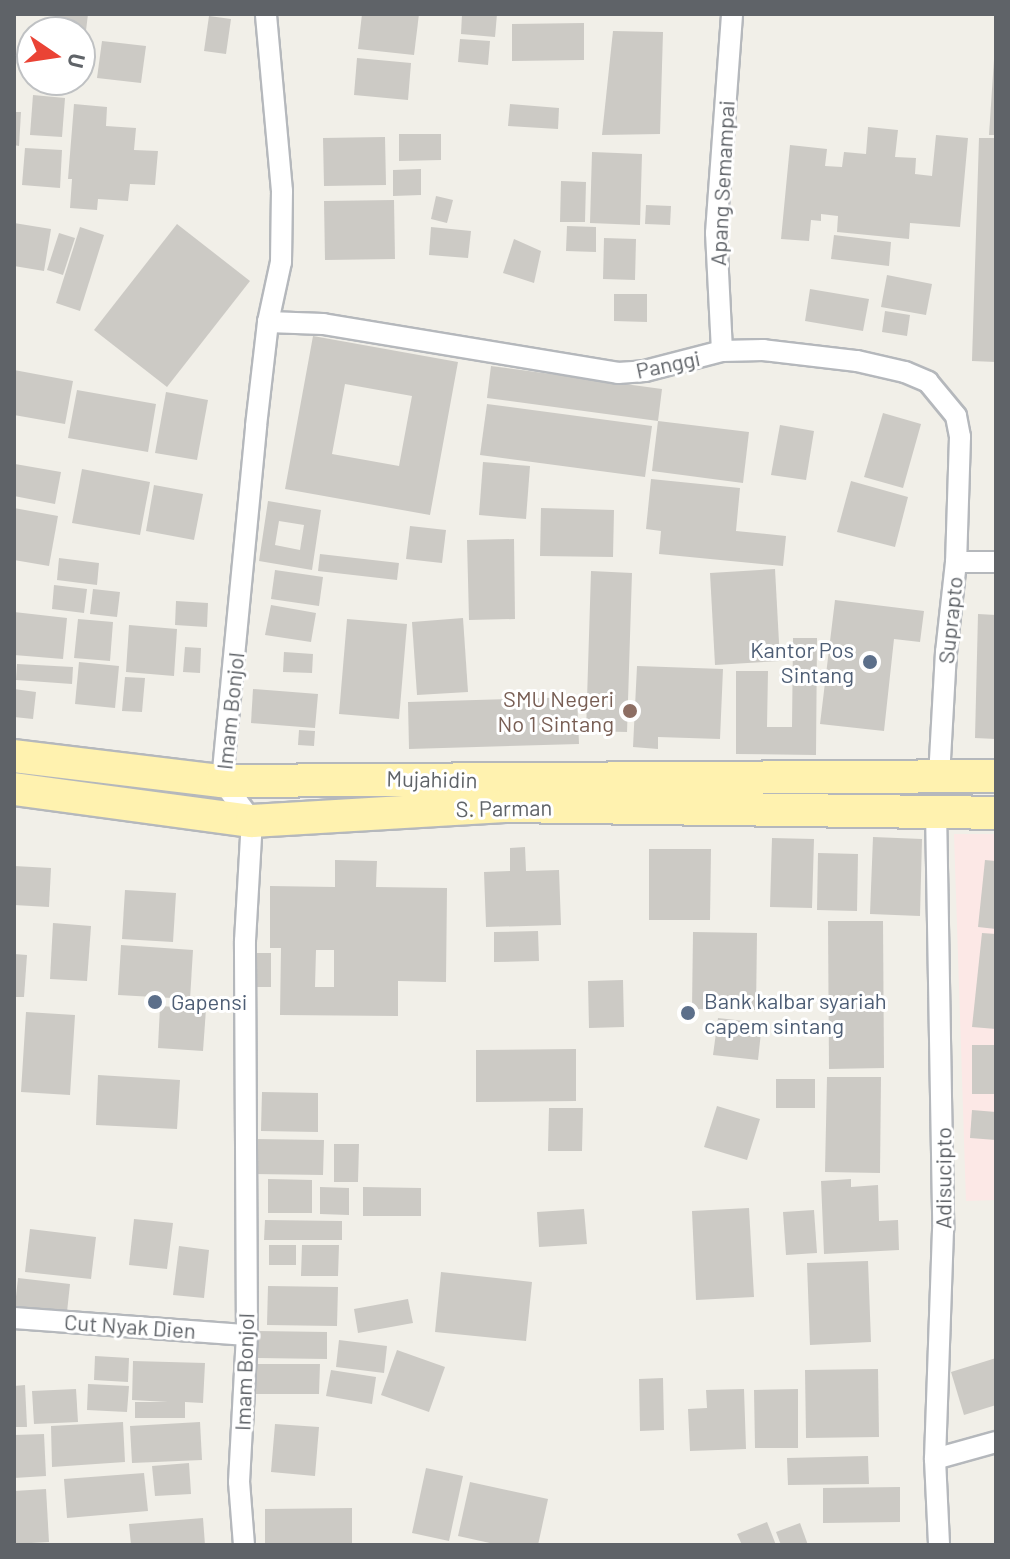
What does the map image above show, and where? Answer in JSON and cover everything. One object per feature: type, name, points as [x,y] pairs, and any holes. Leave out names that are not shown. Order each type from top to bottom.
[{"type":"main road","name":"Mujahidin","points":[[14,756],[222,781],[996,776]]},
{"type":"main road","name":"S. Parman","points":[[14,789],[252,821],[505,806],[996,813]]},
{"type":"street","name":"Imam Bonjol","points":[[244,1545],[239,1482],[247,1335],[245,941],[252,821],[222,781],[268,322],[281,262],[283,229],[266,14]]},
{"type":"street","name":"Apang Semampai","points":[[722,351],[716,233],[732,14]]},
{"type":"street","name":"Panggi","points":[[268,322],[323,324],[618,373],[645,371],[722,351],[763,350],[857,361],[905,372],[928,382],[956,416],[960,464]]},
{"type":"street","name":"Suprapto","points":[[939,776],[946,652],[956,562],[960,464]]},
{"type":"street","points":[[956,562],[996,562]]},
{"type":"street","name":"Adisucipto","points":[[936,810],[943,1230],[935,1459],[939,1545]]},
{"type":"street","name":"Cut Nyak Dien","points":[[14,1318],[247,1335]]},
{"type":"street","points":[[935,1459],[996,1442]]},
{"type":"shaded area","points":[[954,834],[996,834],[996,1200],[966,1201]]},
{"type":"building","points":[[57,14],[88,14],[88,16]]},
{"type":"building","points":[[362,14],[419,14],[414,55],[358,49]]},
{"type":"building","points":[[462,14],[497,14],[495,37],[461,34]]},
{"type":"building","points":[[209,16],[231,19],[226,54],[204,51]]},
{"type":"building","points":[[584,23],[584,60],[512,61],[512,24]]},
{"type":"building","points":[[613,31],[663,32],[660,134],[602,135]]},
{"type":"building","points":[[460,39],[490,41],[488,65],[458,62]]},
{"type":"building","points":[[102,41],[146,46],[141,83],[97,78]]},
{"type":"building","points":[[357,58],[411,63],[408,100],[354,95]]},
{"type":"building","points":[[994,59],[996,135],[989,135]]},
{"type":"building","points":[[33,96],[65,98],[62,137],[30,135]]},
{"type":"building","points":[[74,104],[107,107],[106,126],[136,128],[134,150],[158,151],[155,185],[130,184],[128,201],[98,199],[97,210],[70,208],[72,179],[68,179]]},
{"type":"building","points":[[510,104],[559,108],[558,129],[508,126]]},
{"type":"building","points":[[14,112],[21,112],[19,146],[14,145]]},
{"type":"building","points":[[868,127],[898,130],[895,157],[916,158],[915,174],[932,176],[936,135],[968,138],[960,227],[910,223],[909,239],[837,232],[838,216],[821,214],[821,221],[811,220],[809,241],[781,239],[790,145],[827,149],[825,166],[842,167],[844,152],[866,154]]},
{"type":"building","points":[[399,134],[441,134],[441,160],[399,161]]},
{"type":"building","points":[[385,137],[386,185],[324,186],[323,138]]},
{"type":"building","points":[[979,138],[996,138],[996,362],[972,361]]},
{"type":"building","points":[[25,148],[62,150],[60,188],[22,185]]},
{"type":"building","points":[[592,152],[642,154],[640,225],[590,223]]},
{"type":"building","points":[[421,169],[421,195],[393,196],[393,170]]},
{"type":"building","points":[[561,181],[586,182],[585,222],[560,222]]},
{"type":"building","points":[[436,196],[453,200],[447,223],[431,219]]},
{"type":"building","points":[[394,200],[395,259],[325,260],[324,201]]},
{"type":"building","points":[[646,205],[671,206],[670,225],[645,224]]},
{"type":"building","points":[[14,223],[51,229],[44,271],[14,266]]},
{"type":"building","points":[[177,224],[250,281],[167,387],[94,330]]},
{"type":"building","points":[[567,226],[596,227],[596,252],[566,251]]},
{"type":"building","points":[[80,227],[104,235],[80,311],[56,303]]},
{"type":"building","points":[[431,227],[471,231],[468,258],[429,255]]},
{"type":"building","points":[[59,233],[75,238],[63,275],[47,270]]},
{"type":"building","points":[[834,235],[891,242],[889,266],[831,259]]},
{"type":"building","points":[[604,238],[636,239],[635,280],[603,279]]},
{"type":"building","points":[[514,239],[541,251],[534,283],[503,273]]},
{"type":"building","points":[[887,275],[932,284],[926,315],[881,307]]},
{"type":"building","points":[[810,289],[869,299],[863,331],[805,321]]},
{"type":"building","points":[[614,294],[647,294],[647,322],[614,321]]},
{"type":"building","points":[[885,311],[910,315],[907,336],[882,332]]},
{"type":"building","points":[[313,336],[458,362],[430,515],[285,489]],"holes":[[[345,384],[412,396],[399,466],[332,454]]]},
{"type":"building","points":[[491,366],[662,389],[658,421],[487,398]]},
{"type":"building","points":[[14,370],[73,381],[65,424],[14,415]]},
{"type":"building","points":[[77,390],[156,404],[148,452],[68,438]]},
{"type":"building","points":[[166,392],[208,400],[197,460],[155,453]]},
{"type":"building","points":[[487,404],[652,426],[645,477],[480,455]]},
{"type":"building","points":[[883,413],[921,424],[903,488],[864,477]]},
{"type":"building","points":[[658,421],[749,432],[743,483],[652,471]]},
{"type":"building","points":[[780,425],[814,431],[806,480],[771,475]]},
{"type":"building","points":[[483,462],[530,466],[526,519],[479,515]]},
{"type":"building","points":[[15,464],[61,472],[55,504],[14,496]]},
{"type":"building","points":[[82,469],[150,482],[140,535],[72,523]]},
{"type":"building","points":[[651,479],[740,488],[736,531],[786,536],[783,566],[659,554],[661,531],[646,529]]},
{"type":"building","points":[[851,481],[908,497],[895,547],[837,532]]},
{"type":"building","points":[[154,485],[203,494],[194,540],[146,531]]},
{"type":"building","points":[[268,501],[321,510],[312,570],[259,561]],"holes":[[[279,521],[304,525],[300,550],[275,545]]]},
{"type":"building","points":[[14,508],[58,516],[49,566],[14,560]]},
{"type":"building","points":[[541,508],[614,510],[613,557],[540,556]]},
{"type":"building","points":[[410,526],[446,530],[442,563],[406,559]]},
{"type":"building","points":[[514,539],[515,619],[469,620],[467,540]]},
{"type":"building","points":[[320,554],[399,563],[397,580],[318,571]]},
{"type":"building","points":[[59,558],[99,563],[97,585],[57,580]]},
{"type":"building","points":[[775,569],[780,661],[715,665],[710,573]]},
{"type":"building","points":[[275,570],[323,577],[319,606],[271,599]]},
{"type":"building","points":[[591,571],[632,573],[627,732],[586,731]]},
{"type":"building","points":[[54,585],[87,589],[84,613],[52,609]]},
{"type":"building","points":[[93,589],[120,592],[117,617],[90,614]]},
{"type":"building","points":[[835,600],[924,611],[920,642],[894,639],[884,731],[820,724]]},
{"type":"building","points":[[176,601],[208,603],[207,627],[175,625]]},
{"type":"building","points":[[271,605],[316,613],[311,642],[265,635]]},
{"type":"building","points":[[14,612],[67,618],[63,659],[14,655]]},
{"type":"building","points":[[978,614],[996,615],[996,739],[975,738]]},
{"type":"building","points":[[463,618],[468,692],[417,695],[412,622]]},
{"type":"building","points":[[78,619],[113,622],[110,661],[74,658]]},
{"type":"building","points":[[347,619],[407,624],[399,719],[339,714]]},
{"type":"building","points":[[129,625],[177,629],[174,676],[126,672]]},
{"type":"building","points":[[793,638],[817,638],[816,755],[736,754],[736,671],[768,671],[767,727],[792,727]]},
{"type":"building","points":[[185,647],[201,648],[200,673],[183,672]]},
{"type":"building","points":[[284,652],[313,654],[312,673],[283,672]]},
{"type":"building","points":[[79,662],[119,666],[115,708],[75,704]]},
{"type":"building","points":[[17,664],[73,667],[72,684],[16,680]]},
{"type":"building","points":[[637,666],[723,669],[720,739],[658,737],[658,749],[633,747]]},
{"type":"building","points":[[125,677],[145,678],[142,712],[122,711]]},
{"type":"building","points":[[14,689],[36,692],[33,719],[14,717]]},
{"type":"building","points":[[253,689],[318,694],[315,728],[251,723]]},
{"type":"building","points":[[577,697],[579,744],[409,749],[408,702]]},
{"type":"building","points":[[299,730],[315,731],[314,746],[298,745]]},
{"type":"building","points":[[873,837],[922,839],[920,916],[870,914]]},
{"type":"building","points":[[772,838],[814,839],[812,908],[770,907]]},
{"type":"building","points":[[525,847],[526,871],[559,870],[561,925],[486,927],[484,872],[510,871],[510,848]]},
{"type":"building","points":[[649,849],[711,849],[710,920],[649,920]]},
{"type":"building","points":[[818,853],[858,854],[857,911],[817,910]]},
{"type":"building","points":[[335,860],[377,861],[376,887],[447,888],[446,982],[398,981],[398,1016],[280,1015],[281,948],[270,948],[270,886],[335,887]],"holes":[[[316,950],[334,950],[334,987],[315,987]]]},
{"type":"building","points":[[985,860],[996,861],[996,929],[978,927]]},
{"type":"building","points":[[14,866],[51,868],[49,907],[14,905]]},
{"type":"building","points":[[125,890],[176,893],[173,942],[122,939]]},
{"type":"building","points":[[828,921],[883,921],[884,1068],[829,1069]]},
{"type":"building","points":[[53,923],[91,926],[87,981],[50,979]]},
{"type":"building","points":[[538,931],[539,961],[494,962],[494,932]]},
{"type":"building","points":[[693,932],[757,933],[756,1010],[692,1009]]},
{"type":"building","points":[[982,933],[996,934],[996,1029],[972,1027]]},
{"type":"building","points":[[121,945],[193,950],[190,999],[118,995]]},
{"type":"building","points":[[249,953],[271,953],[271,987],[249,987]]},
{"type":"building","points":[[14,954],[27,955],[24,997],[14,997]]},
{"type":"building","points":[[623,980],[624,1027],[589,1028],[588,981]]},
{"type":"building","points":[[160,1006],[206,1009],[203,1051],[158,1048]]},
{"type":"building","points":[[26,1012],[75,1015],[70,1095],[21,1092]]},
{"type":"building","points":[[718,1018],[762,1023],[758,1060],[713,1055]]},
{"type":"building","points":[[972,1045],[996,1045],[996,1094],[972,1094]]},
{"type":"building","points":[[576,1049],[576,1101],[476,1102],[476,1050]]},
{"type":"building","points":[[98,1075],[180,1080],[177,1129],[96,1125]]},
{"type":"building","points":[[827,1077],[881,1077],[880,1173],[825,1172]]},
{"type":"building","points":[[776,1079],[815,1079],[815,1108],[776,1108]]},
{"type":"building","points":[[262,1092],[318,1093],[318,1132],[261,1131]]},
{"type":"building","points":[[717,1106],[760,1119],[747,1160],[704,1147]]},
{"type":"building","points":[[549,1108],[583,1108],[582,1151],[548,1151]]},
{"type":"building","points":[[972,1110],[996,1112],[996,1140],[970,1138]]},
{"type":"building","points":[[254,1139],[324,1140],[323,1175],[254,1174]]},
{"type":"building","points":[[334,1144],[359,1144],[358,1182],[334,1182]]},
{"type":"building","points":[[268,1179],[312,1180],[312,1213],[268,1213]]},
{"type":"building","points":[[851,1179],[851,1187],[878,1185],[879,1221],[898,1220],[899,1250],[824,1254],[821,1181]]},
{"type":"building","points":[[320,1187],[349,1188],[349,1215],[320,1214]]},
{"type":"building","points":[[363,1187],[421,1188],[421,1216],[363,1216]]},
{"type":"building","points":[[749,1208],[754,1297],[696,1300],[692,1211]]},
{"type":"building","points":[[584,1209],[587,1244],[539,1247],[537,1212]]},
{"type":"building","points":[[814,1210],[817,1253],[786,1255],[783,1212]]},
{"type":"building","points":[[134,1219],[173,1223],[167,1269],[129,1265]]},
{"type":"building","points":[[265,1220],[342,1221],[342,1240],[264,1240]]},
{"type":"building","points":[[30,1229],[96,1237],[91,1279],[25,1272]]},
{"type":"building","points":[[269,1245],[296,1245],[296,1265],[269,1265]]},
{"type":"building","points":[[302,1245],[339,1245],[338,1276],[301,1276]]},
{"type":"building","points":[[179,1246],[209,1250],[204,1298],[173,1295]]},
{"type":"building","points":[[868,1261],[871,1342],[810,1345],[807,1263]]},
{"type":"building","points":[[441,1272],[532,1282],[526,1341],[435,1332]]},
{"type":"building","points":[[18,1278],[70,1284],[67,1312],[15,1306]]},
{"type":"building","points":[[268,1286],[338,1287],[337,1326],[267,1325]]},
{"type":"building","points":[[408,1299],[413,1323],[358,1333],[354,1309]]},
{"type":"building","points":[[258,1331],[327,1332],[327,1359],[258,1358]]},
{"type":"building","points":[[339,1340],[387,1346],[384,1373],[336,1367]]},
{"type":"building","points":[[397,1350],[445,1367],[429,1412],[381,1395]]},
{"type":"building","points":[[95,1356],[129,1358],[128,1382],[94,1380]]},
{"type":"building","points":[[996,1358],[996,1405],[964,1415],[951,1372]]},
{"type":"building","points":[[133,1361],[205,1363],[203,1403],[185,1402],[185,1418],[135,1418],[135,1402],[168,1402],[132,1400]]},
{"type":"building","points":[[256,1364],[320,1364],[319,1394],[255,1394]]},
{"type":"building","points":[[878,1369],[879,1437],[806,1438],[805,1370]]},
{"type":"building","points":[[331,1370],[376,1377],[372,1404],[326,1396]]},
{"type":"building","points":[[663,1378],[664,1430],[640,1431],[639,1379]]},
{"type":"building","points":[[88,1384],[129,1386],[127,1412],[87,1410]]},
{"type":"building","points":[[25,1385],[27,1427],[14,1427],[14,1386]]},
{"type":"building","points":[[76,1389],[78,1422],[34,1424],[32,1391]]},
{"type":"building","points":[[744,1389],[746,1449],[690,1451],[688,1409],[707,1408],[706,1390]]},
{"type":"building","points":[[798,1389],[798,1448],[755,1448],[754,1390]]},
{"type":"building","points":[[123,1422],[125,1462],[52,1467],[51,1426]]},
{"type":"building","points":[[200,1422],[202,1460],[132,1463],[130,1426]]},
{"type":"building","points":[[275,1424],[319,1427],[315,1476],[271,1472]]},
{"type":"building","points":[[44,1434],[46,1476],[14,1478],[14,1435]]},
{"type":"building","points":[[868,1456],[869,1484],[788,1485],[787,1458]]},
{"type":"building","points":[[189,1463],[191,1494],[155,1496],[152,1466]]},
{"type":"building","points":[[426,1468],[463,1476],[449,1541],[412,1533]]},
{"type":"building","points":[[144,1473],[148,1511],[67,1518],[64,1479]]},
{"type":"building","points":[[470,1482],[548,1499],[538,1545],[499,1545],[458,1536]]},
{"type":"building","points":[[900,1487],[900,1522],[823,1523],[823,1488]]},
{"type":"building","points":[[46,1489],[49,1542],[14,1544],[14,1491]]},
{"type":"building","points":[[352,1508],[352,1545],[265,1545],[265,1509]]},
{"type":"building","points":[[203,1518],[205,1545],[131,1545],[129,1524]]},
{"type":"building","points":[[767,1522],[776,1545],[742,1545],[737,1534]]},
{"type":"building","points":[[800,1523],[808,1545],[781,1545],[776,1532]]},
{"type":"place","name":"Kantor Pos Sintang","points":[[870,662]]},
{"type":"place","name":"SMU Negeri No 1 Sintang","points":[[630,711]]},
{"type":"place","name":"Gapensi","points":[[155,1002]]},
{"type":"place","name":"Bank kalbar syariah capem sintang","points":[[688,1013]]}]
